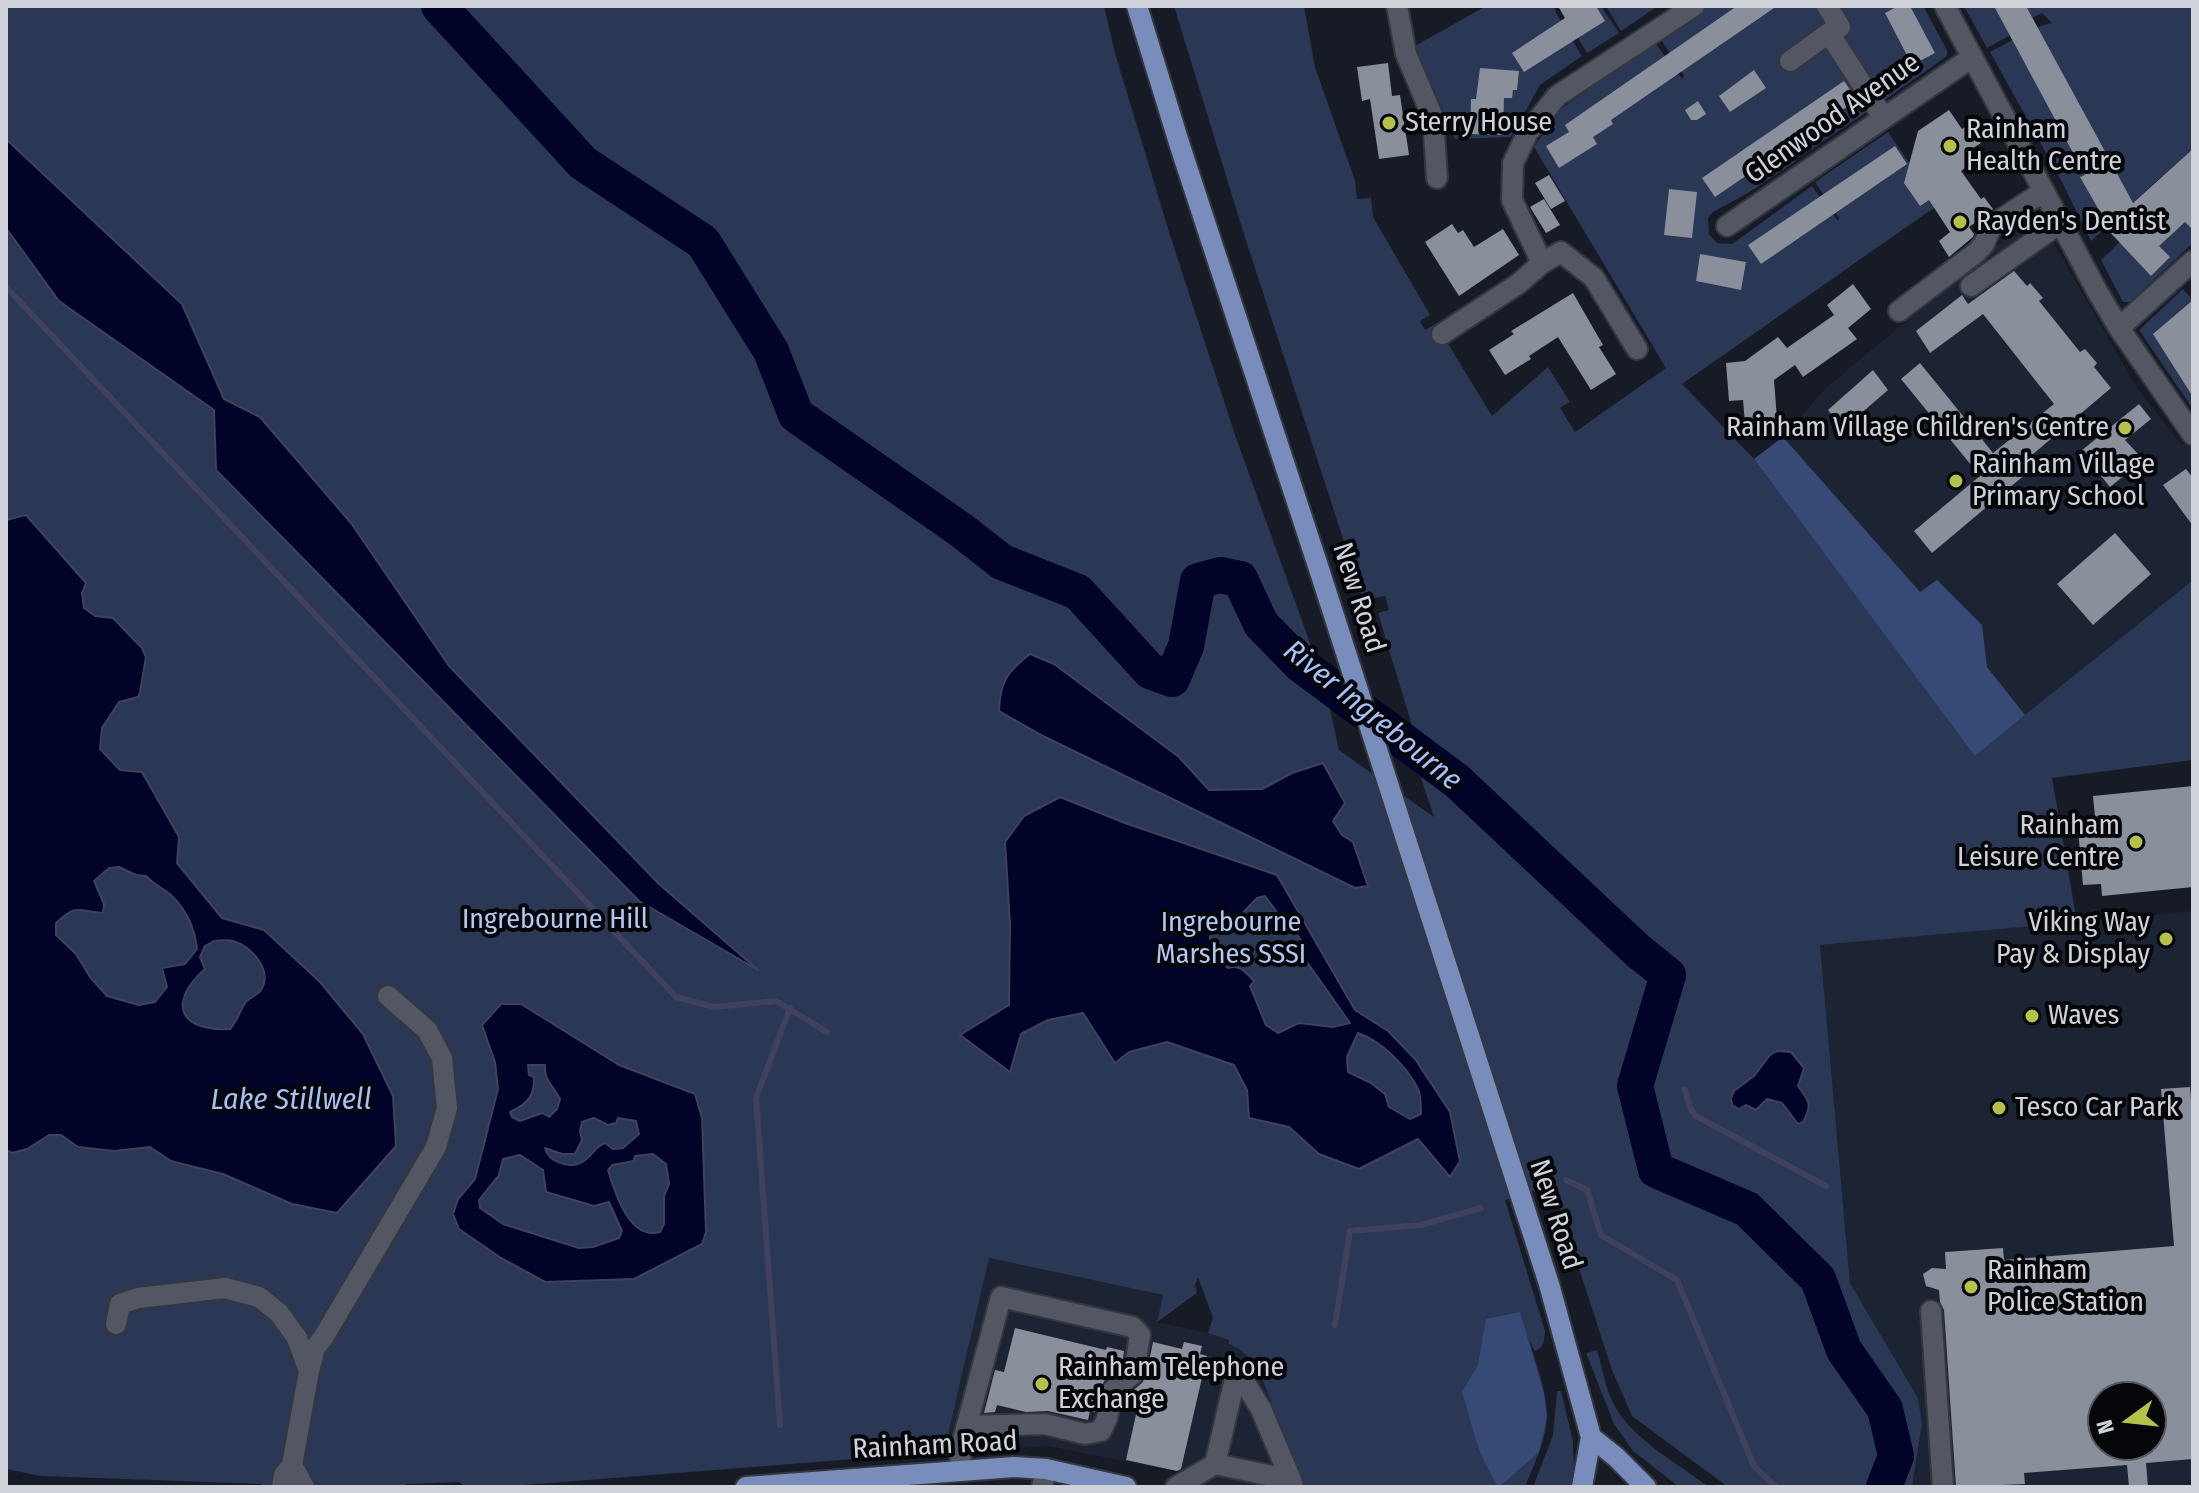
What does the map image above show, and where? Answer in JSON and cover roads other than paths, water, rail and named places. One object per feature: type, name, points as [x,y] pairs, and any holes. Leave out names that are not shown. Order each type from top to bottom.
[{"type":"main road","name":"New Road","points":[[1137,6],[1549,1284],[1591,1437],[1582,1487]]},
{"type":"main road","points":[[1591,1437],[1646,1487]]},
{"type":"main road","name":"Rainham Road","points":[[746,1487],[961,1470],[1126,1487]]},
{"type":"street","points":[[1397,6],[1406,54],[1433,118],[1437,178]]},
{"type":"street","points":[[1539,256],[1512,200],[1513,163],[1528,132],[1557,96],[1694,6]]},
{"type":"street","points":[[1790,61],[1840,27],[1827,6]]},
{"type":"street","points":[[1945,6],[2119,328],[2193,435]]},
{"type":"street","points":[[1829,33],[1883,117]]},
{"type":"street","name":"Glenwood Avenue","points":[[1727,226],[1971,58]]},
{"type":"street","points":[[1899,311],[1977,252],[1992,225],[2043,192]]},
{"type":"street","points":[[1971,286],[2060,223]]},
{"type":"street","points":[[1442,334],[1518,284],[1539,256],[1561,252],[1594,278],[1637,349]]},
{"type":"street","points":[[2119,328],[2193,261]]},
{"type":"street","points":[[282,1487],[284,1475],[292,1465],[315,1348],[436,1147],[447,1108],[442,1058],[427,1030],[388,996]]},
{"type":"street","points":[[116,1324],[120,1304],[138,1298],[225,1288],[259,1297],[279,1313],[297,1338],[309,1371]]},
{"type":"street","points":[[961,1470],[960,1451],[1001,1297],[1133,1327],[1140,1335],[1134,1373],[1113,1390],[1101,1431],[1085,1434],[1045,1424],[967,1426]]},
{"type":"street","points":[[1931,1311],[1943,1487]]},
{"type":"street","points":[[1215,1464],[1237,1370],[1261,1409],[1292,1484]]},
{"type":"street","points":[[1176,1487],[1215,1464],[1292,1484]]},
{"type":"street","points":[[292,1465],[304,1487]]},
{"type":"water","points":[[6,139],[182,304],[224,399],[260,417],[351,523],[449,666],[659,884],[758,970],[639,901],[216,470],[214,410],[59,301],[6,228]]},
{"type":"water","name":"Lake Stillwell","points":[[26,515],[86,583],[82,593],[84,608],[95,616],[113,618],[142,648],[146,657],[138,697],[119,702],[102,728],[100,749],[120,770],[142,772],[179,837],[177,863],[222,918],[264,930],[320,982],[363,1034],[393,1096],[396,1146],[337,1213],[292,1204],[223,1174],[171,1161],[150,1147],[114,1151],[78,1147],[61,1135],[49,1135],[27,1149],[12,1153],[6,1150],[6,520]],"holes":[[[119,867],[146,876],[169,893],[186,914],[194,935],[197,949],[185,964],[162,968],[167,987],[155,1002],[139,1005],[107,996],[76,954],[56,935],[56,923],[69,913],[78,910],[103,913],[104,904],[94,881],[109,868]],[[231,940],[247,948],[259,960],[264,975],[261,990],[247,1000],[230,1029],[199,1026],[184,1013],[186,993],[205,969],[200,957],[205,946],[214,941]]]},
{"type":"water","points":[[1030,654],[1054,664],[1179,757],[1209,790],[1262,789],[1292,773],[1323,763],[1345,803],[1333,821],[1342,835],[1353,842],[1368,886],[1355,888],[1043,736],[999,711],[1006,678]]},
{"type":"water","points":[[1060,797],[1125,823],[1277,875],[1355,1010],[1388,1031],[1415,1059],[1450,1112],[1460,1161],[1450,1177],[1418,1139],[1359,1169],[1319,1154],[1289,1127],[1249,1118],[1247,1090],[1234,1065],[1167,1042],[1129,1052],[1115,1063],[1083,1013],[1048,1020],[1021,1034],[1010,1072],[960,1035],[1009,1005],[1010,924],[1005,842],[1024,816]],"holes":[[[1265,896],[1305,946],[1302,955],[1350,1023],[1333,1027],[1299,1023],[1278,1033],[1266,1025],[1250,986],[1254,981],[1239,968],[1228,968],[1211,957],[1210,936],[1237,919],[1257,898]],[[1358,1033],[1384,1048],[1407,1072],[1419,1092],[1421,1114],[1410,1119],[1389,1107],[1385,1094],[1348,1072],[1347,1057]]]},
{"type":"water","points":[[501,1004],[521,1004],[619,1065],[695,1094],[702,1118],[706,1232],[702,1244],[634,1279],[545,1282],[501,1258],[459,1229],[453,1214],[458,1199],[475,1179],[498,1089],[495,1062],[482,1025]],"holes":[[[528,1065],[545,1065],[547,1079],[560,1099],[557,1109],[549,1117],[542,1113],[520,1121],[510,1112],[521,1106],[531,1094],[534,1077],[529,1075]],[[594,1118],[608,1125],[616,1123],[618,1118],[636,1121],[639,1134],[623,1148],[613,1149],[605,1143],[579,1164],[567,1165],[555,1161],[545,1148],[562,1154],[575,1154],[582,1140],[582,1122]],[[653,1154],[666,1164],[669,1184],[664,1196],[664,1224],[660,1232],[649,1233],[632,1222],[619,1202],[608,1170],[612,1165],[634,1161],[635,1156]],[[520,1155],[543,1170],[546,1192],[594,1206],[609,1202],[622,1231],[619,1238],[593,1247],[579,1248],[503,1224],[480,1208],[479,1200],[499,1175],[503,1159]]]},
{"type":"water","points":[[1777,1051],[1791,1052],[1804,1068],[1798,1086],[1809,1106],[1803,1122],[1798,1124],[1782,1103],[1767,1099],[1756,1110],[1746,1105],[1739,1109],[1732,1105],[1734,1091],[1754,1076],[1770,1055]]},
{"type":"waterway","name":"River Ingrebourne","points":[[439,6],[583,163],[703,242],[771,351],[796,415],[1002,562],[1078,592],[1150,671],[1172,679],[1186,646],[1198,581],[1220,575],[1240,579],[1261,624],[1300,664],[1457,781],[1638,951],[1668,975],[1635,1086],[1656,1170],[1747,1209],[1818,1279],[1844,1350],[1885,1409],[1896,1456],[1884,1487]]},
{"type":"waterway","points":[[6,287],[676,997],[714,1007],[776,1001],[827,1032]]},
{"type":"waterway","points":[[780,1425],[756,1098],[790,1008]]},
{"type":"waterway","points":[[1685,1090],[1690,1108],[1696,1116],[1826,1186]]},
{"type":"waterway","points":[[1566,1180],[1587,1190],[1601,1235],[1677,1280],[1754,1466],[1776,1487]]},
{"type":"waterway","points":[[1335,1325],[1350,1231],[1421,1225],[1481,1208]]},
{"type":"place","name":"Sterry House","points":[[1389,123]]},
{"type":"place","name":"Rainham Health Centre","points":[[1950,146]]},
{"type":"place","name":"Rayden's Dentist","points":[[1960,222]]},
{"type":"place","name":"Rainham Village Children's Centre","points":[[2125,428]]},
{"type":"place","name":"Rainham Village Primary School","points":[[1956,481]]},
{"type":"place","name":"Rainham Leisure Centre","points":[[2136,842]]},
{"type":"place","name":"Viking Way Pay & Display","points":[[2166,939]]},
{"type":"place","name":"Waves","points":[[2032,1016]]},
{"type":"place","name":"Tesco Car Park","points":[[1999,1108]]},
{"type":"place","name":"Rainham Police Station","points":[[1971,1287]]},
{"type":"place","name":"Rainham Telephone Exchange","points":[[1042,1384]]},
{"type":"park label","name":"Ingrebourne Hill","points":[[555,920]]},
{"type":"park label","name":"Ingrebourne Marshes SSSI","points":[[1231,939]]}]
